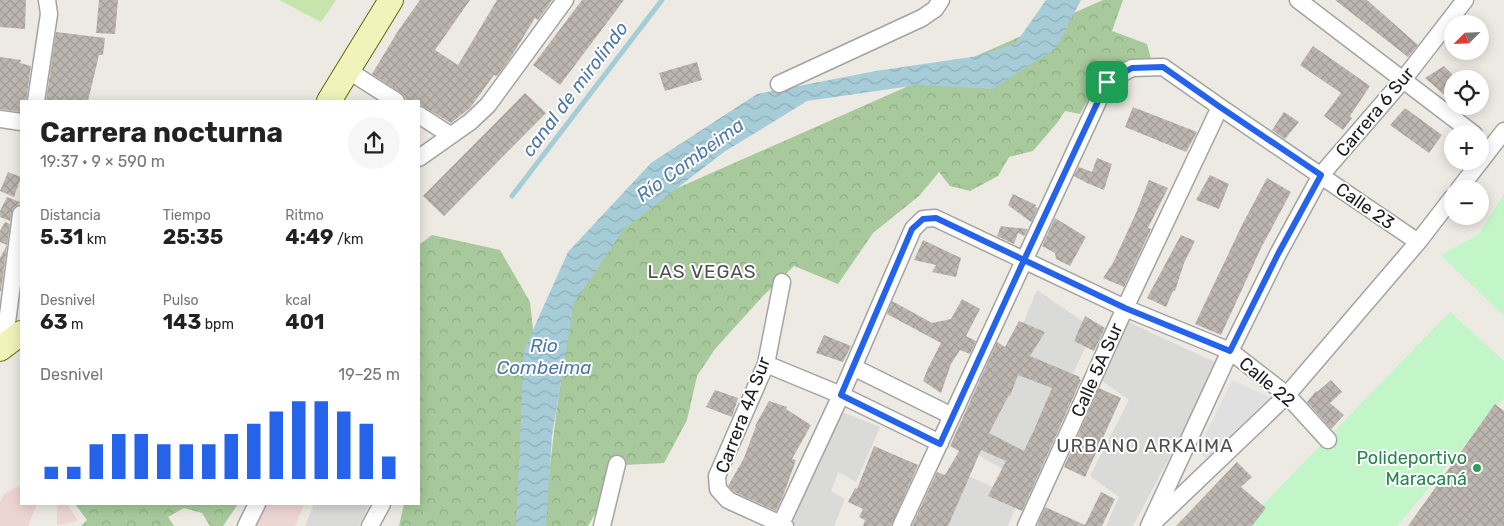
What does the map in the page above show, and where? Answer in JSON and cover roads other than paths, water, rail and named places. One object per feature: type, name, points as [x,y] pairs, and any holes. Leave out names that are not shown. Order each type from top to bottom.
[{"type":"street","points":[[36,100],[49,14],[47,0]]},
{"type":"street","points":[[330,100],[391,0]]},
{"type":"street","points":[[420,157],[470,122],[488,105],[565,0]]},
{"type":"street","points":[[779,84],[922,18],[935,8],[941,0]]},
{"type":"street","points":[[1299,0],[1462,125]]},
{"type":"street","name":"Carrera 6 Sur","points":[[1150,526],[1230,351],[1278,254],[1321,175],[1403,80],[1466,0]]},
{"type":"street","name":"Calle 23","points":[[1024,260],[1107,82],[1132,68],[1163,67],[1418,242]]},
{"type":"street","points":[[349,71],[394,100]]},
{"type":"street","name":"Calle 5A Sur","points":[[1026,526],[1125,308],[1220,107]]},
{"type":"street","points":[[420,116],[450,135]]},
{"type":"street","points":[[0,119],[20,122]]},
{"type":"street","points":[[1466,180],[1504,130]]},
{"type":"street","name":"Carrera 6 Sur","points":[[1150,526],[1286,395],[1418,242],[1444,208]]},
{"type":"street","name":"Calle 22","points":[[854,367],[912,229],[923,219],[936,218],[1125,308],[1230,351],[1286,395],[1328,440]]},
{"type":"street","points":[[8,343],[20,224]]},
{"type":"street","points":[[902,526],[1024,260]]},
{"type":"street","name":"Carrera 4A Sur","points":[[782,282],[766,364],[717,476],[718,489],[728,500],[783,525]]},
{"type":"street","points":[[766,364],[841,395],[940,444]]},
{"type":"street","points":[[783,525],[854,367],[952,416]]},
{"type":"street","points":[[602,526],[617,464]]},
{"type":"street","points":[[246,526],[256,505]]},
{"type":"street","points":[[370,526],[381,505]]},
{"type":"water","name":"Rio Combeima","points":[[1046,0],[1081,0],[1056,48],[993,89],[918,85],[807,101],[724,152],[624,229],[574,303],[552,436],[546,526],[516,526],[524,350],[568,252],[651,163],[757,94],[876,71],[978,56],[1016,43]]},
{"type":"waterway","name":"canal de mirolindo","points":[[512,196],[662,0]]},
{"type":"place","name":"Polideportivo Maracaná","points":[[1477,468]]},
{"type":"district","name":"LAS VEGAS","points":[[702,271]]},
{"type":"district","name":"URBANO ARKAIMA","points":[[1145,445]]},
{"type":"water label","name":"Río Combeima","points":[[690,160]]}]
